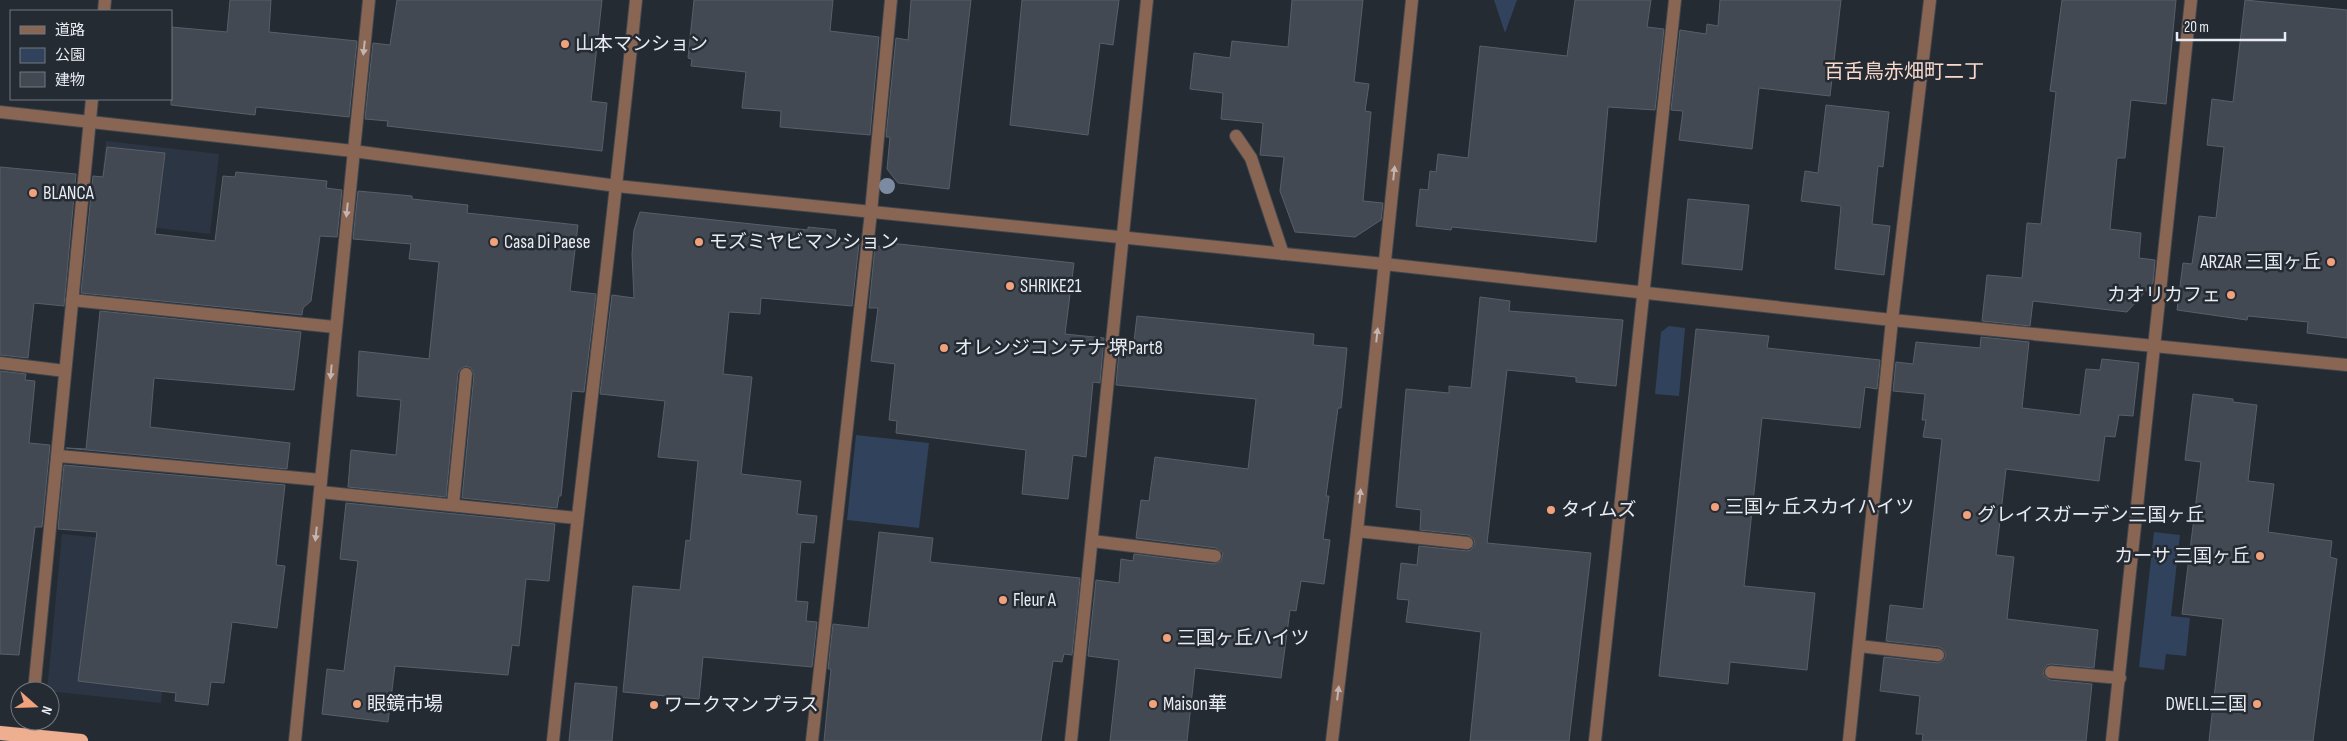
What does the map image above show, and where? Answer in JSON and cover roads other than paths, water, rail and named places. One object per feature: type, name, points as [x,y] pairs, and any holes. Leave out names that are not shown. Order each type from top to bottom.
[{"type":"highway","points":[[0,733],[29,739],[80,741]]},
{"type":"street","points":[[295,741],[352,151],[369,0]]},
{"type":"street","points":[[553,741],[576,518],[617,186],[636,0]]},
{"type":"street","points":[[812,741],[871,212],[891,0]]},
{"type":"street","points":[[1070,741],[1147,0]]},
{"type":"street","points":[[1332,741],[1357,531],[1412,0]]},
{"type":"street","points":[[1595,741],[1675,0]]},
{"type":"street","points":[[1849,741],[1892,320],[1930,0]]},
{"type":"street","points":[[2112,741],[2191,0]]},
{"type":"street","points":[[35,681],[92,100]]},
{"type":"street","points":[[0,112],[352,151],[617,186],[1123,239],[1384,264],[1892,320],[2347,365]]},
{"type":"street","points":[[1236,136],[1251,158],[1283,254]]},
{"type":"street","points":[[72,300],[335,327]]},
{"type":"street","points":[[0,363],[65,371]]},
{"type":"street","points":[[453,506],[466,374]]},
{"type":"street","points":[[58,456],[320,486],[453,506],[576,518]]},
{"type":"street","points":[[1357,531],[1467,543]]},
{"type":"street","points":[[1092,541],[1215,556]]},
{"type":"street","points":[[1859,646],[1938,655]]},
{"type":"street","points":[[2051,672],[2120,678]]},
{"type":"place","name":"山本マンション","points":[[565,44]]},
{"type":"place","name":"BLANCA","points":[[33,193]]},
{"type":"place","name":"Casa Di Paese","points":[[494,242]]},
{"type":"place","name":"モズミヤビマンション","points":[[699,242]]},
{"type":"place","name":"ARZAR 三国ヶ丘","points":[[2331,262]]},
{"type":"place","name":"SHRIKE21","points":[[1010,286]]},
{"type":"place","name":"カオリカフェ","points":[[2231,295]]},
{"type":"place","name":"オレンジコンテナ 堺Part8","points":[[944,348]]},
{"type":"place","name":"三国ヶ丘スカイハイツ","points":[[1715,507]]},
{"type":"place","name":"タイムズ","points":[[1551,510]]},
{"type":"place","name":"グレイスガーデン三国ヶ丘","points":[[1967,515]]},
{"type":"place","name":"カーサ 三国ヶ丘","points":[[2260,556]]},
{"type":"place","name":"Fleur A","points":[[1003,600]]},
{"type":"place","name":"三国ヶ丘ハイツ","points":[[1167,638]]},
{"type":"place","name":"眼鏡市場","points":[[357,704]]},
{"type":"place","name":"Maison華","points":[[1153,704]]},
{"type":"place","name":"DWELL三国","points":[[2257,704]]},
{"type":"place","name":"ワークマン プラス","points":[[654,705]]},
{"type":"district","name":"百舌鳥赤畑町二丁","points":[[1904,72]]}]
